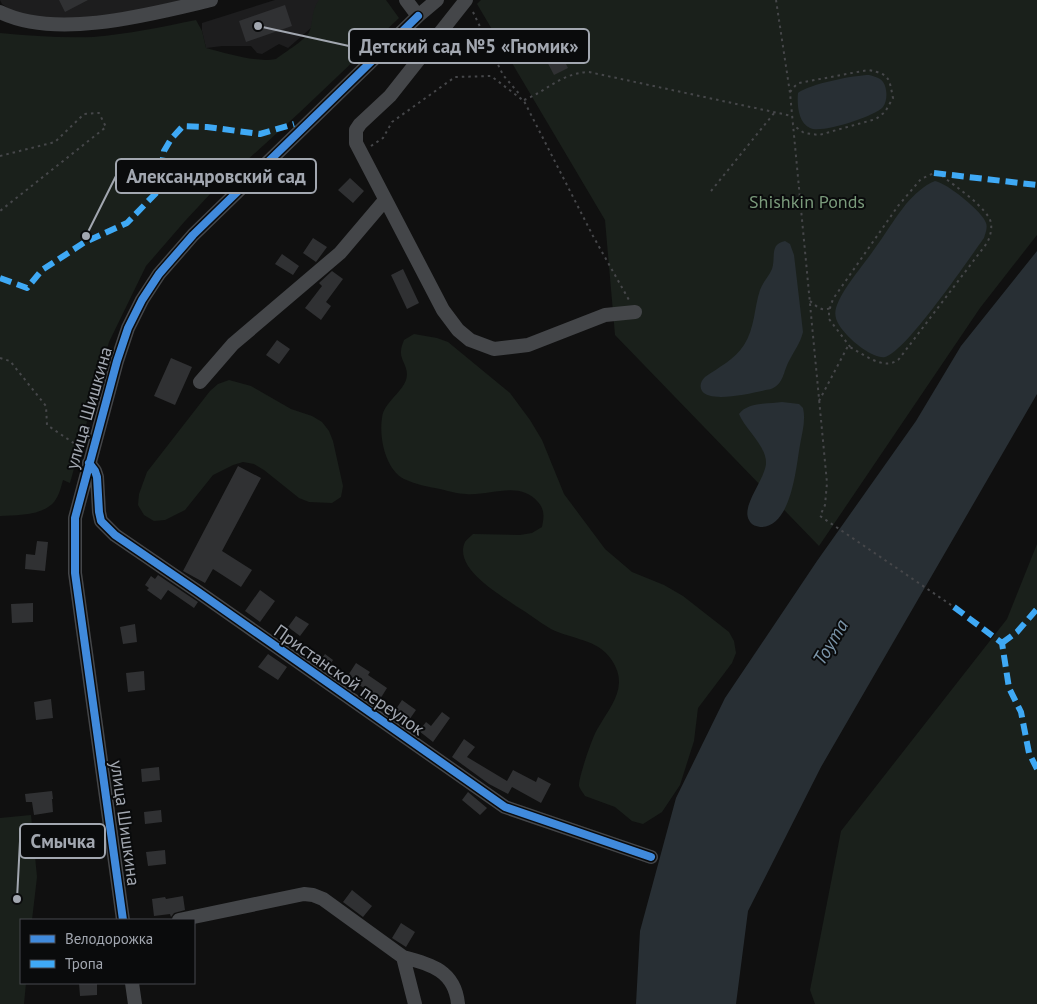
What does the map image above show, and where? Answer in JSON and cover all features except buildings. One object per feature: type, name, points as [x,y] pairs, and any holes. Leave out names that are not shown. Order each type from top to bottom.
[{"type":"street","points":[[0,12],[24,21],[53,24],[102,23],[157,13],[211,0]]},
{"type":"street","points":[[406,0],[418,16]]},
{"type":"street","name":"улица Шишкина","points":[[123,919],[75,573],[75,518],[117,361],[128,328],[142,300],[159,274],[194,235],[418,16],[438,0]]},
{"type":"street","points":[[469,4],[390,96],[360,124],[356,130],[355,140],[443,310],[458,330],[470,340],[494,349],[528,345],[605,315],[635,312]]},
{"type":"street","points":[[200,382],[233,344],[340,253],[385,200]]},
{"type":"street","name":"Пристанской переулок","points":[[89,463],[97,477],[101,520],[115,535],[505,807],[651,857]]},
{"type":"street","points":[[184,919],[304,894],[313,895],[323,899],[403,957],[428,963],[444,973],[456,989],[458,1004]]},
{"type":"street","points":[[403,957],[415,1004]]},
{"type":"street","points":[[132,984],[135,1004]]},
{"type":"path","points":[[776,0],[790,93],[827,483],[825,505],[820,516],[954,607]]},
{"type":"path","points":[[469,4],[502,75],[524,100],[593,236],[635,312]]},
{"type":"path","points":[[790,93],[799,83],[868,70],[878,72],[890,79],[893,98],[885,112],[876,119],[819,135],[804,133],[793,125]]},
{"type":"path","points":[[524,100],[558,80],[574,74],[589,72],[792,116]]},
{"type":"path","points":[[361,153],[383,138],[392,122],[455,77],[491,76],[524,100]]},
{"type":"path","points":[[711,190],[775,112]]},
{"type":"path","points":[[0,156],[55,142],[84,114],[99,113],[106,127],[0,211]]},
{"type":"path","points":[[934,173],[942,176],[989,217],[991,230],[985,247],[899,359],[894,362],[883,363],[872,360],[852,348],[830,323],[830,308],[834,299],[898,206],[921,179],[934,173]]},
{"type":"path","points":[[810,300],[822,309],[830,308]]},
{"type":"path","points":[[819,401],[846,348],[848,346],[852,348]]},
{"type":"path","points":[[0,358],[10,361],[46,406],[48,425],[83,449]]},
{"type":"shaded area","points":[[0,0],[187,0],[153,8],[100,16],[53,19],[15,13],[2,4]]},
{"type":"shaded area","points":[[275,0],[351,0],[311,28],[288,48],[279,44],[262,54],[257,53],[251,46],[206,48],[202,23]]},
{"type":"green space","points":[[319,0],[386,0],[399,18],[211,193],[146,266],[109,342],[70,483],[63,480],[56,500],[43,510],[21,515],[0,516],[0,33],[93,37],[158,28],[196,20],[202,31],[206,48],[241,57],[268,60],[276,59],[306,37],[310,31],[314,9]]},
{"type":"green space","name":"Shishkin Ponds","points":[[481,0],[1037,0],[1037,235],[980,308],[819,546],[615,335],[605,220],[477,4]]},
{"type":"green space","points":[[414,334],[448,342],[510,393],[542,440],[564,494],[605,549],[632,572],[664,585],[683,596],[729,632],[734,641],[736,653],[732,663],[698,708],[694,741],[680,785],[662,812],[643,824],[632,821],[615,807],[585,796],[579,786],[583,766],[593,739],[613,703],[619,687],[619,678],[611,659],[599,647],[591,643],[551,629],[489,587],[471,571],[463,552],[465,542],[473,534],[520,535],[532,533],[542,527],[543,514],[538,502],[530,495],[513,490],[463,494],[417,484],[397,474],[388,460],[381,426],[383,412],[406,380],[407,371],[401,355],[401,348],[404,340]]},
{"type":"green space","points":[[229,380],[251,386],[291,409],[312,416],[322,422],[329,431],[333,441],[343,486],[341,497],[332,503],[309,502],[299,498],[264,470],[254,464],[243,462],[213,475],[185,510],[165,520],[154,521],[144,515],[138,505],[139,494],[147,472],[210,391],[218,384]]},
{"type":"green space","points":[[1037,544],[1037,1004],[815,1004],[810,990],[841,831],[1007,619]]},
{"type":"green space","points":[[31,815],[37,877],[32,919],[20,919],[20,984],[26,984],[24,1004],[0,1004],[0,818]]},
{"type":"water","points":[[869,75],[880,79],[885,85],[886,97],[883,107],[869,115],[835,127],[816,129],[806,126],[798,108],[798,93],[822,83]]},
{"type":"water","points":[[935,181],[956,192],[972,205],[987,225],[984,238],[936,304],[907,339],[895,351],[885,357],[875,356],[859,346],[844,332],[836,319],[836,308],[847,286],[906,204],[923,188]]},
{"type":"water","points":[[785,241],[790,244],[794,255],[803,332],[781,381],[771,389],[745,394],[724,397],[707,395],[701,389],[702,380],[736,355],[744,345],[752,325],[760,290],[772,269],[775,248]]},
{"type":"water","name":"Toyma","points":[[1037,251],[1037,394],[821,767],[748,911],[736,1004],[636,1004],[640,931],[676,798],[725,698],[817,561],[916,421],[961,346]]},
{"type":"water","points":[[782,402],[799,404],[803,408],[804,413],[794,480],[791,494],[780,516],[772,524],[758,527],[750,522],[747,514],[750,501],[764,471],[765,457],[759,444],[739,414],[753,405]]},
{"type":"marked path","points":[[0,278],[27,288],[42,270],[85,242],[127,223],[158,191],[164,151],[171,139],[183,126],[260,134],[294,124]]},
{"type":"marked path","points":[[934,173],[1037,185]]},
{"type":"marked path","points":[[954,607],[1002,643],[1009,688],[1021,712],[1029,753],[1037,769]]},
{"type":"marked path","points":[[1002,643],[1017,632],[1037,609]]},
{"type":"cycle path","points":[[123,919],[75,573],[75,518],[117,361],[128,328],[142,300],[159,274],[193,235],[418,16]]},
{"type":"cycle path","points":[[89,463],[97,477],[101,521],[115,535],[505,807],[651,857]]},
{"type":"place","name":"Детский сад №5 «Гномик»","points":[[258,26]]},
{"type":"place","name":"Александровский сад","points":[[86,236]]},
{"type":"place","name":"Смычка","points":[[17,899]]}]
